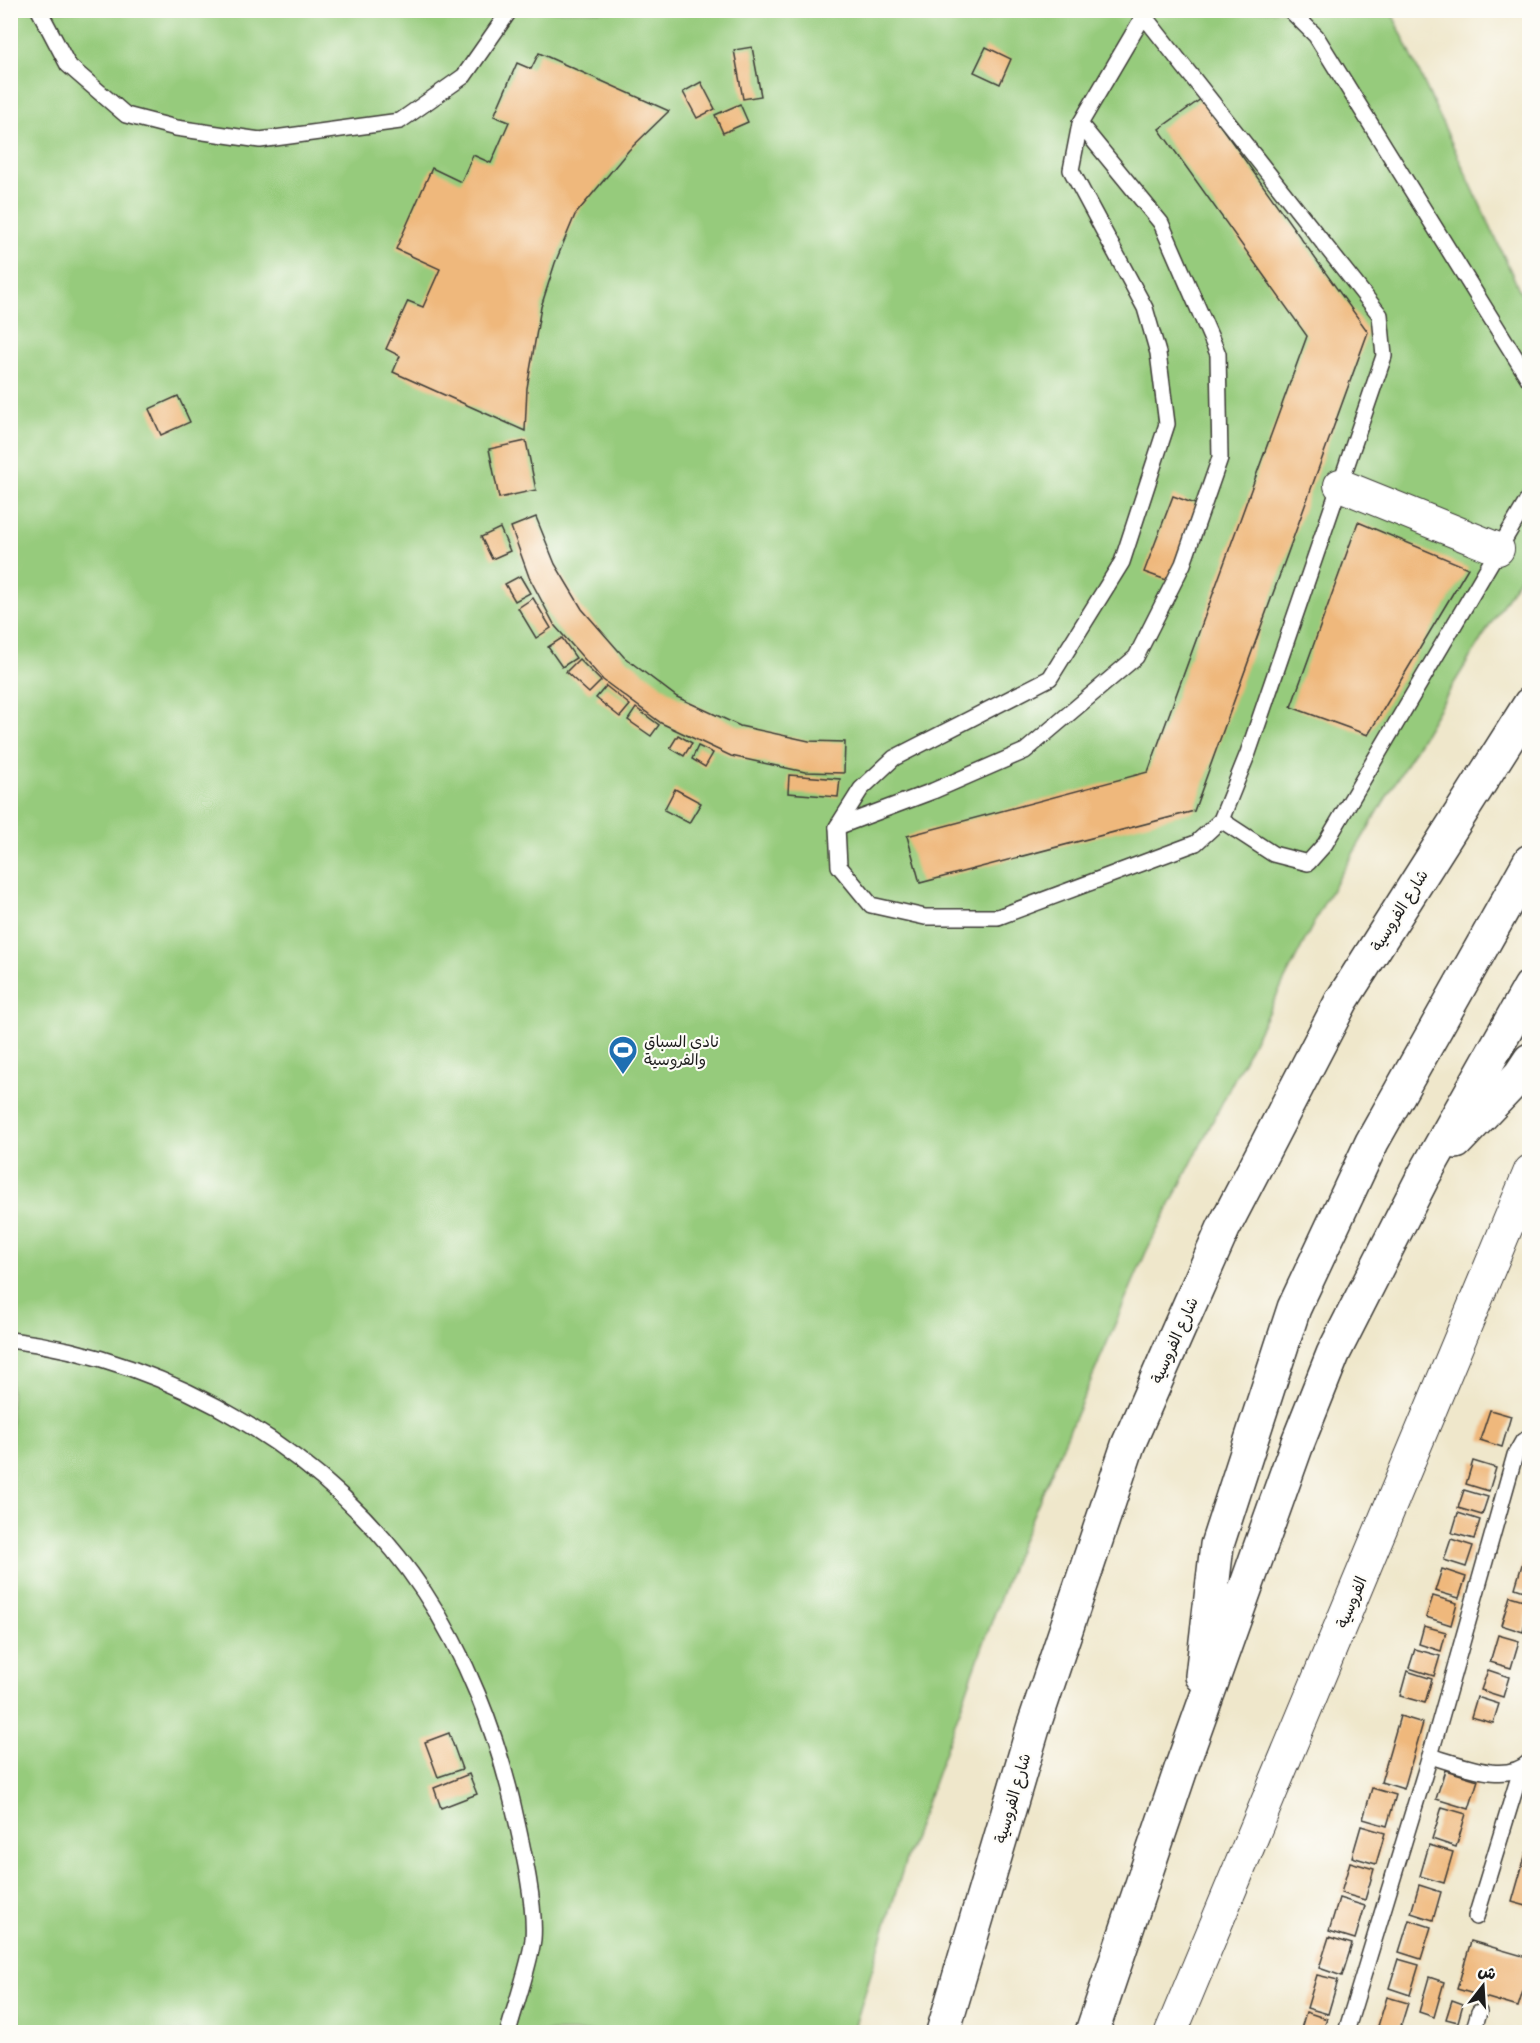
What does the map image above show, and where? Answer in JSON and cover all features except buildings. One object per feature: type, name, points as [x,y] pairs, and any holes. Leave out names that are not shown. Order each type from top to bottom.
[{"type":"highway","name":"شارع الفروسية","points":[[943,2032],[1034,1725],[1128,1445],[1161,1369],[1223,1229],[1342,1000],[1530,704]]},
{"type":"highway","points":[[1195,1734],[1217,1545],[1294,1308],[1372,1142],[1530,861]]},
{"type":"highway","points":[[1092,2032],[1289,1467],[1334,1354],[1422,1179],[1530,987]]},
{"type":"highway","points":[[1422,1179],[1520,1075],[1530,1060]]},
{"type":"street","points":[[1340,485],[1498,549]]},
{"type":"street","name":"الفروسية","points":[[1172,2032],[1530,1171]]},
{"type":"lane","points":[[39,10],[69,65],[126,115],[176,128],[260,140],[400,121],[464,76],[510,10]]},
{"type":"lane","points":[[1290,10],[1316,36],[1530,381]]},
{"type":"lane","points":[[1146,13],[1380,315],[1384,356],[1248,753],[1221,820],[1196,843],[999,917],[925,917],[871,905],[839,866],[837,827],[861,789],[894,758],[1050,678],[1122,562],[1167,424],[1158,353],[1145,308],[1071,170],[1080,124],[1146,13]]},
{"type":"lane","points":[[837,827],[933,791],[1025,751],[1136,657],[1183,564],[1213,480],[1220,458],[1218,354],[1161,223],[1080,124]]},
{"type":"lane","points":[[1221,820],[1274,854],[1308,863],[1325,844],[1530,496]]},
{"type":"lane","points":[[10,1340],[79,1353],[127,1368],[220,1409],[267,1438],[311,1470],[353,1507],[390,1548],[424,1592],[475,1689],[494,1739],[520,1838],[533,1939],[508,2032]]},
{"type":"lane","points":[[1346,2032],[1430,1756],[1515,1455],[1523,1441],[1530,1438]]},
{"type":"lane","points":[[1430,1756],[1492,1772],[1507,1773],[1525,1765]]},
{"type":"lane","points":[[1476,1917],[1525,1765]]},
{"type":"lane","points":[[1473,2032],[1479,2012]]},
{"type":"green space","name":"نادي السباق والفروسية","points":[[11,11],[1391,11],[1529,311],[1529,562],[1325,901],[1146,1252],[1015,1557],[906,1859],[853,2032],[11,2032]]},
{"type":"place","name":"نادي السباق والفروسية","points":[[623,1076]]}]
